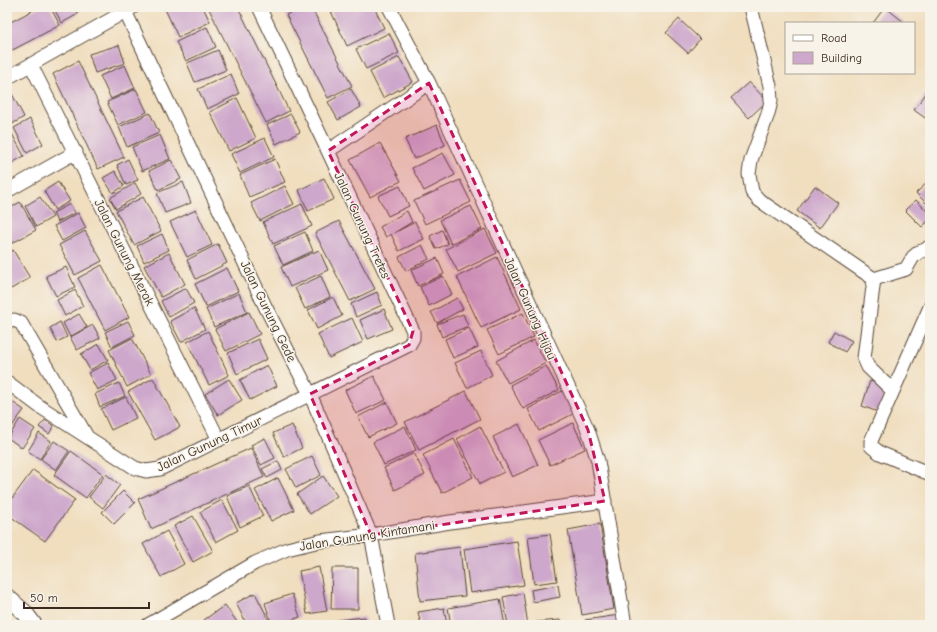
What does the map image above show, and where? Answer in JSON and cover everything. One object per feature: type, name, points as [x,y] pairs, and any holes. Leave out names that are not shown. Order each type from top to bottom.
[{"type":"street","name":"Jalan Gunung Tretes","points":[[259,7],[413,331],[413,338],[409,346],[310,394]]},
{"type":"street","name":"Jalan Gunung Hijau","points":[[389,7],[429,83],[588,430],[598,461],[625,625]]},
{"type":"street","points":[[751,7],[770,86],[771,101],[768,114],[751,160],[749,174],[752,192],[759,200],[874,279]]},
{"type":"street","points":[[7,78],[127,8]]},
{"type":"street","name":"Jalan Gunung Gede","points":[[127,8],[262,301],[310,394],[371,535],[388,625]]},
{"type":"street","name":"Jalan Gunung Merak","points":[[31,65],[76,152],[219,440]]},
{"type":"street","points":[[328,151],[429,83]]},
{"type":"street","points":[[7,190],[76,152]]},
{"type":"street","points":[[874,279],[906,269],[913,257],[930,246]]},
{"type":"street","points":[[874,279],[864,358],[868,367],[894,391]]},
{"type":"street","points":[[930,307],[894,391],[874,431],[871,441],[871,446],[880,453],[930,474]]},
{"type":"street","name":"Jalan Gunung Timur","points":[[7,322],[17,321],[21,323],[87,437]]},
{"type":"street","name":"Jalan Gunung Timur","points":[[7,382],[39,406],[135,468],[146,471],[160,469],[310,394]]},
{"type":"street","name":"Jalan Gunung Kintamani","points":[[148,625],[255,563],[287,549],[320,541],[605,501]]},
{"type":"street","points":[[7,597],[25,612],[34,625]]},
{"type":"highlighted area","points":[[429,83],[588,430],[605,501],[371,535],[310,394],[409,345],[413,331],[328,151]]},
{"type":"building","points":[[39,7],[50,7],[60,25],[7,53],[7,24]]},
{"type":"building","points":[[53,7],[74,7],[78,14],[62,23]]},
{"type":"building","points":[[164,7],[203,7],[210,22],[178,37]]},
{"type":"building","points":[[208,7],[238,7],[289,111],[266,123]]},
{"type":"building","points":[[302,7],[311,7],[352,86],[328,98],[286,15]]},
{"type":"building","points":[[329,7],[374,7],[384,28],[347,46]]},
{"type":"building","points":[[885,7],[904,22],[874,22]]},
{"type":"building","points":[[679,19],[700,39],[688,53],[666,33]]},
{"type":"building","points":[[207,27],[216,47],[186,61],[176,42]]},
{"type":"building","points":[[389,33],[399,53],[366,69],[356,49]]},
{"type":"building","points":[[119,45],[125,63],[95,73],[89,54]]},
{"type":"building","points":[[218,50],[226,70],[195,82],[187,63]]},
{"type":"building","points":[[399,57],[413,82],[383,98],[370,72]]},
{"type":"building","points":[[78,61],[124,157],[98,169],[53,74]]},
{"type":"building","points":[[125,65],[135,88],[111,99],[100,76]]},
{"type":"building","points":[[231,74],[239,94],[207,109],[198,89]]},
{"type":"building","points":[[749,82],[767,101],[749,118],[731,98]]},
{"type":"building","points":[[930,88],[930,117],[928,120],[914,110]]},
{"type":"building","points":[[136,89],[147,112],[118,125],[107,102]]},
{"type":"building","points":[[351,89],[361,107],[338,120],[328,102]]},
{"type":"building","points":[[12,94],[24,117],[7,127],[7,96]]},
{"type":"building","points":[[237,98],[256,138],[229,151],[210,112]]},
{"type":"building","points":[[150,113],[159,133],[127,147],[119,127]]},
{"type":"building","points":[[291,114],[300,132],[276,144],[267,125]]},
{"type":"building","points":[[30,119],[43,144],[27,153],[14,128]]},
{"type":"building","points":[[437,125],[445,145],[414,159],[405,139]]},
{"type":"building","points":[[11,132],[24,156],[7,166],[7,135]]},
{"type":"building","points":[[160,135],[170,159],[142,171],[132,147]]},
{"type":"building","points":[[265,138],[274,157],[240,173],[231,154]]},
{"type":"building","points":[[380,143],[401,181],[370,197],[350,160]]},
{"type":"building","points":[[443,153],[455,175],[424,191],[412,168]]},
{"type":"building","points":[[128,159],[138,180],[126,185],[117,165]]},
{"type":"building","points":[[275,159],[285,182],[249,197],[240,175]]},
{"type":"building","points":[[171,160],[181,179],[158,190],[149,171]]},
{"type":"building","points":[[115,171],[124,186],[113,193],[103,178]]},
{"type":"building","points":[[324,178],[334,199],[308,211],[299,190]]},
{"type":"building","points":[[460,180],[471,202],[425,224],[414,201]]},
{"type":"building","points":[[930,180],[930,207],[916,193]]},
{"type":"building","points":[[58,182],[70,201],[55,210],[44,191]]},
{"type":"building","points":[[183,182],[191,203],[165,213],[157,193]]},
{"type":"building","points":[[135,183],[141,194],[116,209],[110,198]]},
{"type":"building","points":[[285,186],[294,204],[260,221],[251,203]]},
{"type":"building","points":[[400,186],[409,206],[388,216],[378,196]]},
{"type":"building","points":[[815,186],[838,203],[820,228],[797,211]]},
{"type":"building","points":[[40,197],[53,217],[36,227],[25,206]]},
{"type":"building","points":[[143,197],[161,231],[134,245],[116,211]]},
{"type":"building","points":[[916,200],[930,214],[930,219],[922,227],[905,210]]},
{"type":"building","points":[[20,202],[36,230],[7,246],[7,210]]},
{"type":"building","points":[[70,204],[75,213],[57,222],[53,213]]},
{"type":"building","points":[[302,204],[312,226],[273,244],[263,222]]},
{"type":"building","points":[[471,206],[482,229],[451,244],[440,220]]},
{"type":"building","points":[[196,210],[212,245],[187,257],[170,222]]},
{"type":"building","points":[[407,211],[412,222],[394,233],[415,222],[424,239],[399,251],[391,234],[386,237],[380,227]]},
{"type":"building","points":[[78,213],[86,228],[62,241],[54,226]]},
{"type":"building","points":[[339,221],[375,289],[350,301],[315,233]]},
{"type":"building","points":[[485,229],[497,253],[458,272],[446,249]]},
{"type":"building","points":[[442,230],[448,244],[436,249],[430,236]]},
{"type":"building","points":[[85,231],[102,261],[75,275],[59,245]]},
{"type":"building","points":[[305,232],[313,251],[283,265],[274,246]]},
{"type":"building","points":[[162,234],[169,250],[144,262],[137,246]]},
{"type":"building","points":[[218,244],[227,263],[196,279],[187,260]]},
{"type":"building","points":[[422,245],[429,259],[406,271],[399,257]]},
{"type":"building","points":[[13,250],[30,278],[11,289],[7,283],[7,254]]},
{"type":"building","points":[[319,250],[328,270],[290,287],[281,267]]},
{"type":"building","points":[[169,253],[185,284],[161,297],[144,266]]},
{"type":"building","points":[[497,257],[521,309],[481,328],[457,277]]},
{"type":"building","points":[[437,258],[444,274],[418,286],[411,270]]},
{"type":"building","points":[[102,265],[129,317],[105,330],[78,278]]},
{"type":"building","points":[[66,267],[75,287],[56,296],[46,276]]},
{"type":"building","points":[[227,268],[238,291],[206,307],[195,284]]},
{"type":"building","points":[[321,276],[330,297],[305,309],[295,288]]},
{"type":"building","points":[[443,276],[452,294],[429,306],[420,287]]},
{"type":"building","points":[[186,288],[194,303],[169,317],[161,301]]},
{"type":"building","points":[[75,290],[83,306],[65,316],[57,300]]},
{"type":"building","points":[[377,292],[382,305],[356,317],[351,304]]},
{"type":"building","points":[[239,293],[247,312],[214,327],[206,309]]},
{"type":"building","points":[[333,297],[342,316],[317,329],[308,310]]},
{"type":"building","points":[[457,298],[463,309],[437,323],[431,312]]},
{"type":"building","points":[[194,308],[205,329],[181,342],[170,321]]},
{"type":"building","points":[[384,309],[392,329],[368,339],[360,320]]},
{"type":"building","points":[[249,312],[260,334],[226,351],[215,329]]},
{"type":"building","points":[[523,313],[534,337],[499,354],[487,330]]},
{"type":"building","points":[[79,314],[87,327],[70,337],[63,323]]},
{"type":"building","points":[[463,314],[468,326],[442,337],[437,324]]},
{"type":"building","points":[[352,318],[363,342],[329,358],[318,334]]},
{"type":"building","points":[[128,321],[135,335],[112,347],[105,332]]},
{"type":"building","points":[[60,322],[67,337],[57,342],[50,328]]},
{"type":"building","points":[[93,325],[100,338],[77,350],[70,337]]},
{"type":"building","points":[[469,328],[478,347],[453,358],[445,339]]},
{"type":"building","points":[[208,331],[229,375],[209,385],[187,342]]},
{"type":"building","points":[[834,331],[852,341],[845,352],[828,342]]},
{"type":"building","points":[[132,338],[151,374],[127,387],[109,350]]},
{"type":"building","points":[[258,339],[267,359],[237,374],[228,353]]},
{"type":"building","points":[[534,340],[546,363],[508,383],[496,361]]},
{"type":"building","points":[[99,344],[108,360],[90,370],[81,354]]},
{"type":"building","points":[[481,351],[492,375],[467,388],[455,363]]},
{"type":"building","points":[[108,363],[117,380],[97,390],[88,373]]},
{"type":"building","points":[[267,365],[277,386],[250,400],[240,380]]},
{"type":"building","points":[[546,366],[559,390],[523,409],[510,385]]},
{"type":"building","points":[[374,376],[386,400],[356,414],[345,390]]},
{"type":"building","points":[[153,378],[180,427],[155,440],[128,392]]},
{"type":"building","points":[[229,379],[242,400],[218,415],[205,394]]},
{"type":"building","points":[[870,381],[887,387],[878,412],[862,406]]},
{"type":"building","points":[[119,383],[125,396],[100,407],[95,394]]},
{"type":"building","points":[[564,390],[575,413],[539,431],[528,409]]},
{"type":"building","points":[[466,391],[480,419],[419,450],[405,422]]},
{"type":"building","points":[[126,397],[136,418],[111,430],[101,409]]},
{"type":"building","points":[[11,401],[24,410],[7,433],[7,406]]},
{"type":"building","points":[[387,402],[397,423],[368,437],[358,417]]},
{"type":"building","points":[[20,419],[35,429],[22,448],[8,438]]},
{"type":"building","points":[[45,420],[54,426],[49,434],[39,427]]},
{"type":"building","points":[[573,423],[585,449],[550,465],[538,440]]},
{"type":"building","points":[[519,424],[538,465],[512,477],[493,437]]},
{"type":"building","points":[[292,425],[302,448],[284,457],[273,433]]},
{"type":"building","points":[[405,426],[416,450],[384,465],[373,442]]},
{"type":"building","points":[[480,426],[504,472],[480,484],[457,439]]},
{"type":"building","points":[[39,433],[51,441],[40,459],[28,451]]},
{"type":"building","points":[[265,438],[275,458],[261,465],[251,445]]},
{"type":"building","points":[[454,439],[473,477],[442,493],[423,455]]},
{"type":"building","points":[[54,441],[69,451],[56,470],[41,459]]},
{"type":"building","points":[[251,448],[264,477],[151,529],[138,499]]},
{"type":"building","points":[[71,451],[103,474],[86,498],[54,475]]},
{"type":"building","points":[[414,453],[425,475],[395,490],[384,468]]},
{"type":"building","points":[[312,456],[321,475],[296,488],[286,469]]},
{"type":"building","points":[[278,461],[282,470],[267,478],[262,469]]},
{"type":"building","points":[[33,470],[75,500],[45,541],[7,514],[7,505]]},
{"type":"building","points":[[106,474],[120,485],[103,508],[89,497]]},
{"type":"building","points":[[323,476],[337,496],[310,514],[297,494]]},
{"type":"building","points":[[278,478],[294,510],[271,521],[255,490]]},
{"type":"building","points":[[249,486],[263,516],[240,527],[227,496]]},
{"type":"building","points":[[123,491],[135,503],[114,524],[102,512]]},
{"type":"building","points":[[222,500],[238,530],[216,542],[200,512]]},
{"type":"building","points":[[193,516],[213,551],[193,562],[174,526]]},
{"type":"building","points":[[600,524],[614,609],[582,615],[568,530]]},
{"type":"building","points":[[167,531],[184,564],[161,577],[143,544]]},
{"type":"building","points":[[550,534],[557,581],[534,584],[528,537]]},
{"type":"building","points":[[517,541],[524,585],[470,593],[464,549]]},
{"type":"building","points":[[460,547],[465,596],[420,601],[415,553]]},
{"type":"building","points":[[319,567],[327,611],[307,614],[299,571]]},
{"type":"building","points":[[332,568],[358,568],[358,609],[331,609]]},
{"type":"building","points":[[558,585],[560,597],[533,602],[531,590]]},
{"type":"building","points":[[255,593],[271,624],[270,625],[247,625],[236,603]]},
{"type":"building","points":[[523,593],[528,625],[508,625],[503,597]]},
{"type":"building","points":[[292,594],[300,617],[277,625],[272,625],[265,603]]},
{"type":"building","points":[[500,599],[505,625],[451,625],[448,608]]},
{"type":"building","points":[[225,605],[239,625],[207,625],[204,620]]},
{"type":"building","points":[[444,608],[447,625],[421,625],[418,612]]},
{"type":"building","points":[[619,615],[620,625],[585,625],[585,620]]},
{"type":"building","points":[[365,617],[365,625],[337,625],[337,620]]},
{"type":"building","points":[[560,620],[561,625],[536,625],[536,622]]}]
